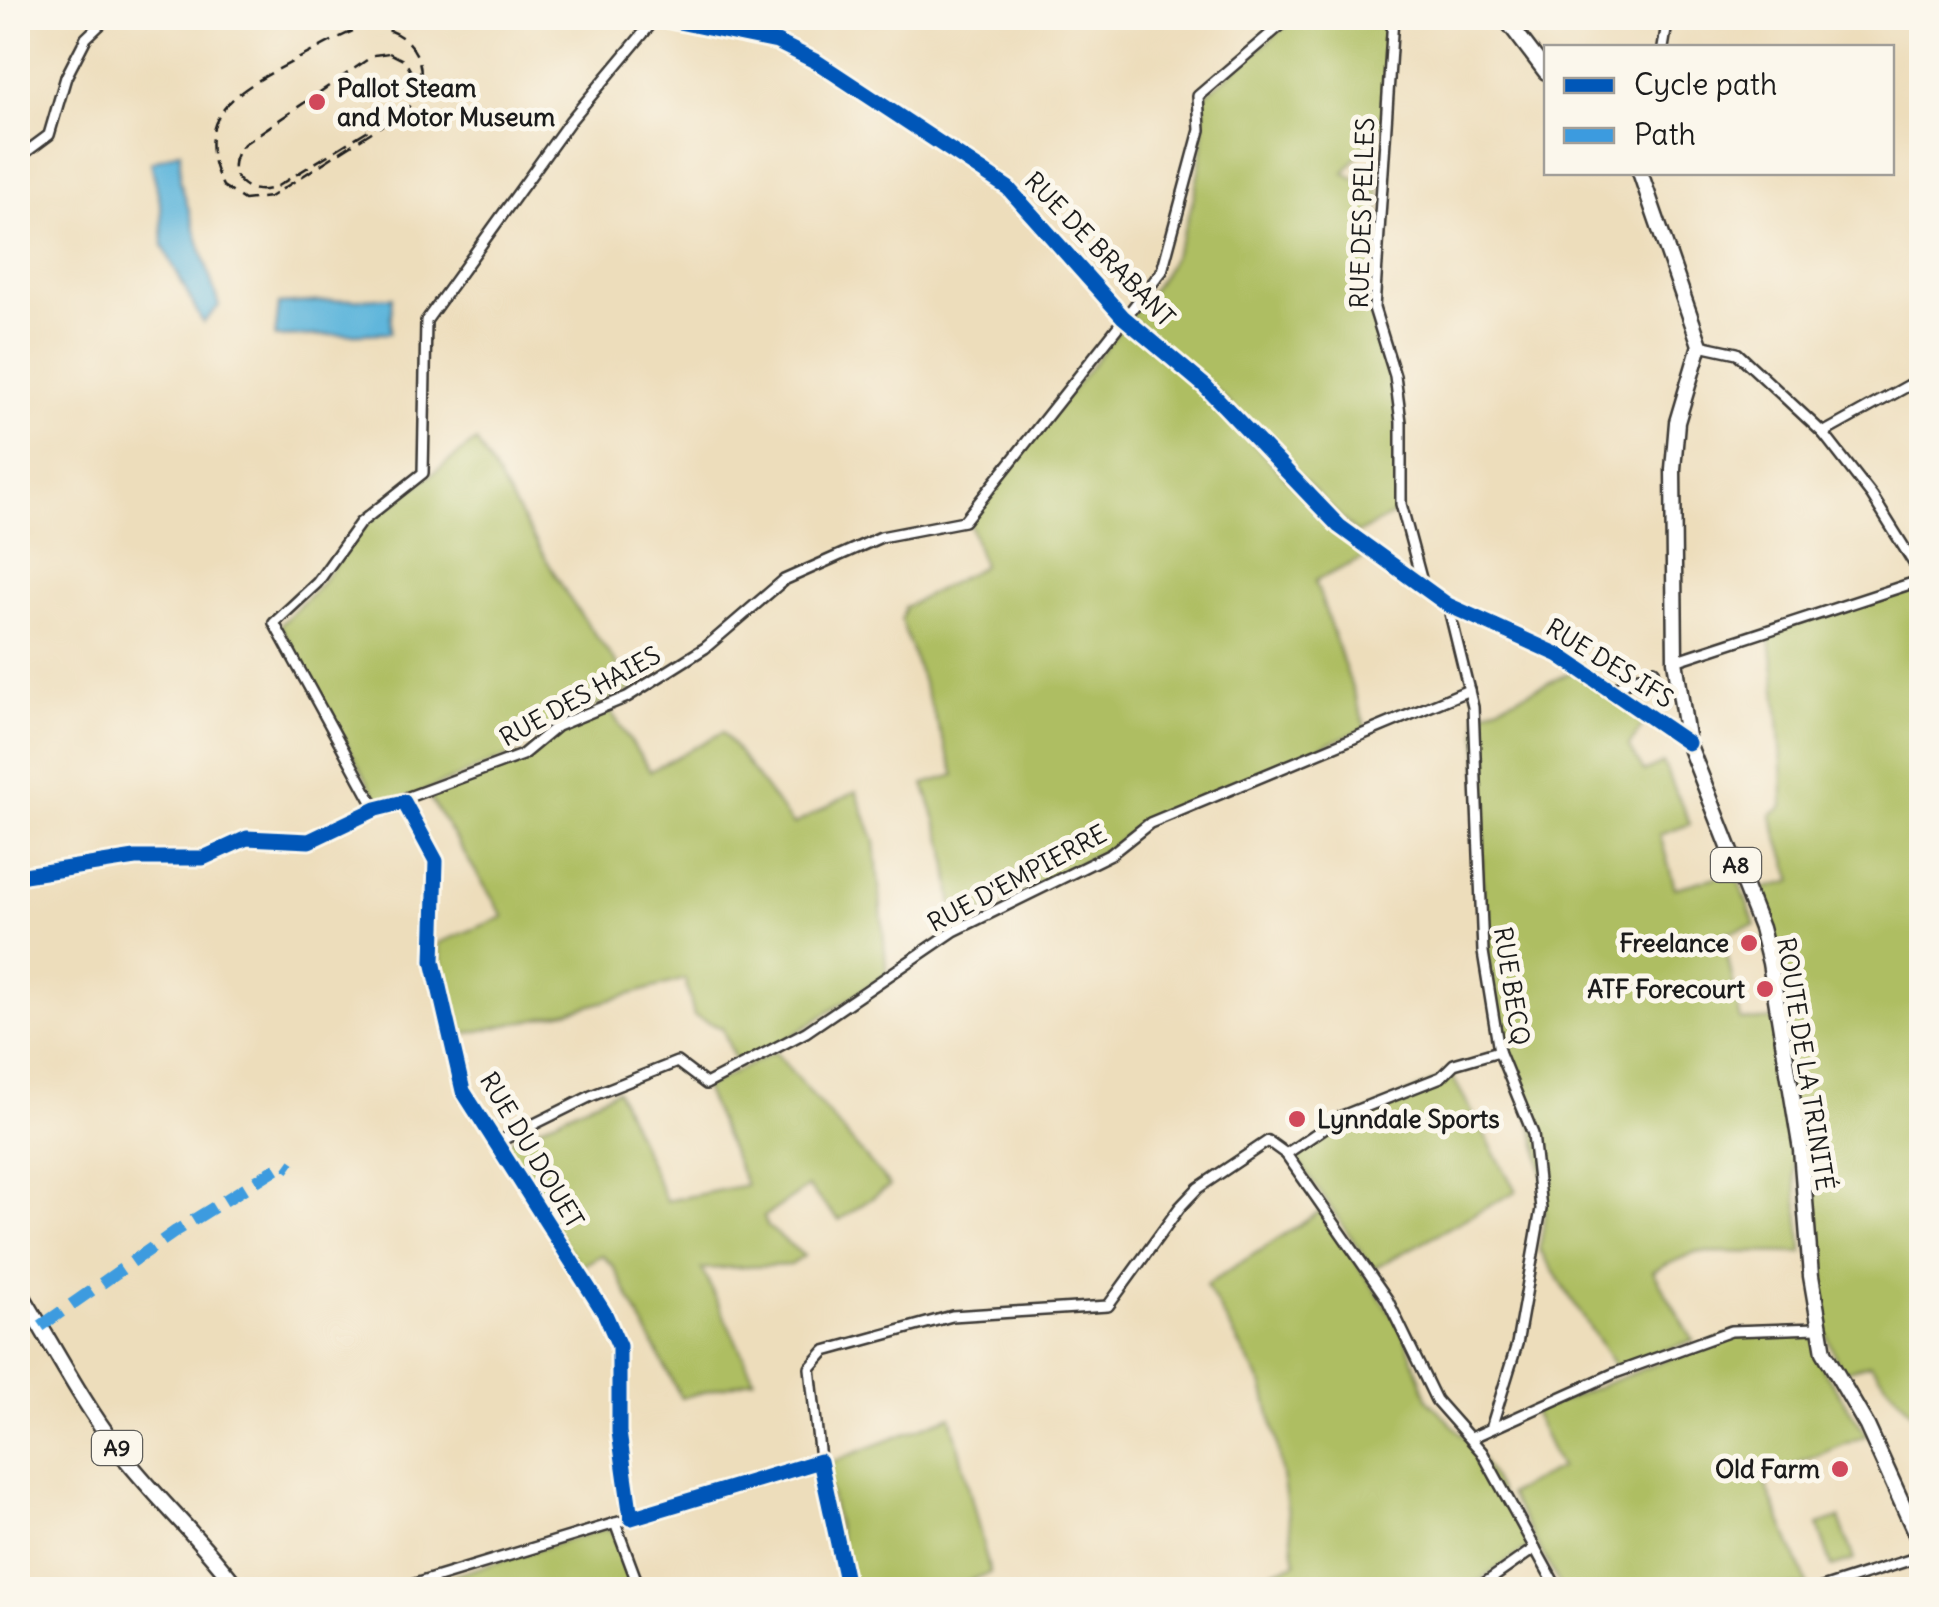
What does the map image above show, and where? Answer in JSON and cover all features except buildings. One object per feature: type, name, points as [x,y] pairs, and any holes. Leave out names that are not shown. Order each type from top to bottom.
[{"type":"main road","points":[[1505,18],[1544,69]]},
{"type":"main road","points":[[1641,175],[1700,345]]},
{"type":"main road","name":"ROUTE DE LA TRINITÉ","points":[[1700,345],[1678,422],[1673,469],[1675,660],[1688,743],[1761,928],[1770,963],[1801,1150],[1817,1328],[1835,1375],[1868,1426],[1922,1547]]},
{"type":"main road","name":"A9","points":[[18,1289],[114,1444],[152,1491],[205,1544],[239,1590]]},
{"type":"street","points":[[18,158],[50,135],[66,77],[86,38],[107,18]]},
{"type":"street","points":[[376,809],[274,623],[317,583],[360,523],[423,473],[426,321],[570,121],[658,18]]},
{"type":"street","name":"RUE DE BRABANT","points":[[658,18],[776,42],[832,72],[1008,188],[1123,317],[1205,386],[1339,526],[1448,605]]},
{"type":"street","name":"RUE DES HAIES","points":[[18,876],[135,858],[203,858],[247,838],[309,841],[376,809],[404,802],[522,754],[557,726],[627,697],[705,648],[784,580],[882,537],[964,521],[1162,272],[1200,130],[1198,96],[1289,18]]},
{"type":"street","name":"RUE DES PELLES","points":[[1393,18],[1374,308],[1395,376],[1401,422],[1401,504],[1423,584]]},
{"type":"street","points":[[1664,45],[1668,18]]},
{"type":"street","points":[[1675,660],[1922,578],[1872,496],[1823,433],[1738,353],[1700,345]]},
{"type":"street","points":[[1823,433],[1922,378]]},
{"type":"street","name":"RUE DES IFS","points":[[1448,605],[1559,655],[1688,743]]},
{"type":"street","name":"RUE BECQ","points":[[1448,605],[1469,690],[1483,952],[1499,1051],[1533,1134],[1541,1210],[1518,1344],[1492,1425]]},
{"type":"street","points":[[1610,690],[1654,670]]},
{"type":"street","name":"RUE D'EMPIERRE","points":[[494,1144],[590,1096],[677,1062],[706,1084],[806,1032],[954,931],[1111,854],[1150,822],[1469,690]]},
{"type":"street","name":"RUE DU DOUET","points":[[404,802],[436,861],[433,961],[462,1091],[606,1314],[619,1346],[618,1432],[631,1518]]},
{"type":"street","points":[[1286,1154],[1342,1116],[1440,1077],[1454,1064],[1499,1051]]},
{"type":"street","points":[[848,1590],[820,1461],[810,1368],[825,1351],[952,1316],[1108,1306],[1198,1188],[1268,1141],[1286,1154],[1387,1299],[1436,1400],[1471,1438],[1558,1590]]},
{"type":"street","points":[[1471,1438],[1492,1425],[1730,1331],[1817,1328]]},
{"type":"street","points":[[395,1590],[820,1461]]},
{"type":"street","points":[[616,1523],[640,1590]]},
{"type":"street","points":[[1474,1590],[1536,1548]]},
{"type":"street","points":[[1816,1590],[1922,1556]]},
{"type":"green space","points":[[1295,18],[1390,18],[1383,129],[1380,127],[1344,173],[1380,191],[1372,305],[1391,372],[1397,415],[1396,490],[1401,510],[1357,534],[1210,384],[1130,317],[1164,273],[1183,233],[1200,164],[1203,97]]},
{"type":"green space","points":[[1124,324],[1190,377],[1323,517],[1372,554],[1315,581],[1366,728],[1141,822],[1111,848],[955,926],[946,850],[924,784],[955,775],[901,620],[905,607],[983,566],[969,521]]},
{"type":"green space","points":[[476,441],[571,601],[634,688],[553,725],[509,756],[407,798],[379,802],[280,625],[316,589],[367,523]]},
{"type":"green space","points":[[1921,585],[1921,1423],[1870,1364],[1841,1372],[1824,1328],[1763,917],[1754,891],[1793,881],[1771,815],[1783,807],[1779,719],[1769,632]]},
{"type":"green space","points":[[1574,671],[1646,720],[1629,746],[1644,772],[1663,763],[1690,824],[1660,835],[1675,888],[1736,872],[1755,925],[1723,934],[1741,1021],[1778,1019],[1803,1253],[1695,1252],[1653,1271],[1693,1340],[1616,1368],[1539,1249],[1544,1182],[1530,1118],[1492,990],[1483,887],[1477,715]]},
{"type":"green space","points":[[610,710],[650,771],[723,732],[793,825],[856,791],[875,842],[887,974],[778,1045],[737,1065],[722,1028],[694,1016],[685,979],[567,1012],[455,1036],[438,943],[504,917],[429,797],[534,752],[560,730]]},
{"type":"green space","points":[[775,1052],[890,1186],[839,1220],[808,1187],[764,1217],[767,1226],[804,1256],[791,1265],[702,1269],[754,1379],[681,1398],[613,1266],[602,1255],[579,1267],[501,1145],[617,1090],[666,1201],[746,1185],[704,1088]]},
{"type":"green space","points":[[1451,1074],[1516,1191],[1373,1269],[1294,1155],[1358,1116]]},
{"type":"green space","points":[[1321,1211],[1402,1329],[1428,1400],[1475,1448],[1531,1546],[1467,1589],[1273,1589],[1273,1571],[1296,1563],[1276,1439],[1263,1386],[1206,1285]]},
{"type":"green space","points":[[1812,1331],[1824,1371],[1867,1435],[1763,1478],[1808,1586],[1562,1589],[1509,1494],[1560,1468],[1533,1412],[1729,1336]]},
{"type":"green space","points":[[951,1416],[990,1573],[947,1589],[851,1589],[824,1465]]},
{"type":"green space","points":[[1839,1518],[1854,1560],[1832,1567],[1818,1525]]},
{"type":"green space","points":[[611,1529],[637,1590],[407,1590],[601,1530]]},
{"type":"water","points":[[180,151],[180,181],[219,306],[203,323],[163,246],[161,207],[151,162]]},
{"type":"water","points":[[392,297],[390,333],[275,337],[279,304]]},
{"type":"railway","points":[[366,26],[397,34],[416,54],[420,81],[406,110],[270,197],[244,200],[223,186],[212,140],[216,122],[226,106],[257,81],[366,26]]},
{"type":"railway","points":[[389,53],[405,61],[418,84],[404,108],[276,187],[254,189],[239,180],[234,164],[244,144],[374,55],[389,53]]},
{"type":"marked path","points":[[41,1326],[176,1231],[285,1163],[292,1168]]},
{"type":"cycle path","points":[[659,18],[777,42],[817,62],[1008,188],[1123,317],[1205,386],[1339,526],[1448,605],[1559,655],[1688,743]]},
{"type":"cycle path","points":[[18,876],[135,858],[203,858],[247,838],[309,841],[376,809],[404,802],[436,861],[433,961],[463,1091],[605,1314],[619,1346],[619,1432],[631,1518],[820,1461],[848,1590]]},
{"type":"place","name":"Pallot Steam and Motor Museum","points":[[317,102]]},
{"type":"place","name":"Freelance","points":[[1749,943]]},
{"type":"place","name":"ATF Forecourt","points":[[1765,989]]},
{"type":"place","name":"Lynndale Sports","points":[[1297,1119]]},
{"type":"place","name":"Old Farm","points":[[1840,1469]]}]
